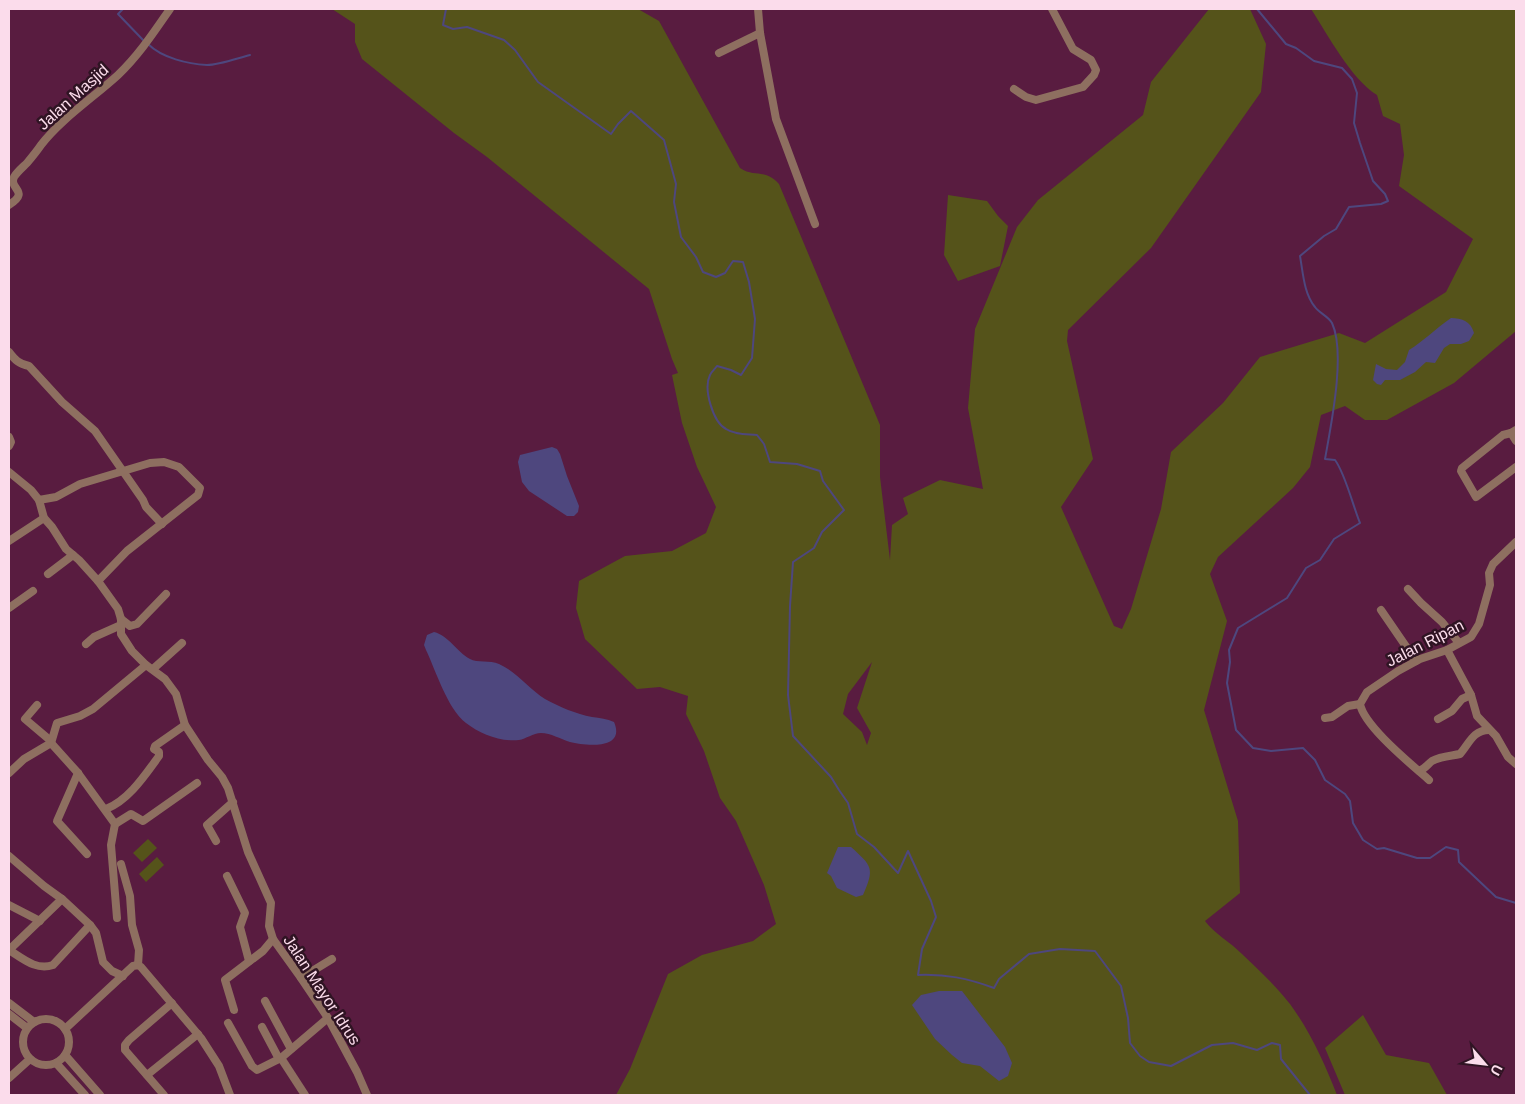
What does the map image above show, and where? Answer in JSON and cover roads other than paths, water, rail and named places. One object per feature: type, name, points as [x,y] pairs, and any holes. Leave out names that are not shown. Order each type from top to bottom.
[{"type":"street","name":"Jalan Masjid","points":[[9,205],[17,200],[19,196],[19,191],[14,184],[14,177],[43,142],[118,74],[143,48],[170,9]]},
{"type":"street","points":[[758,9],[760,32],[776,119],[815,224]]},
{"type":"street","points":[[1014,89],[1026,97],[1036,100],[1084,86],[1094,75],[1096,70],[1092,60],[1073,49],[1052,9]]},
{"type":"street","points":[[719,53],[760,32]]},
{"type":"street","points":[[9,352],[22,365],[29,366],[62,402],[95,432],[146,507],[162,524]]},
{"type":"street","points":[[1516,441],[1514,432],[1502,435],[1462,468],[1461,471],[1476,497],[1516,467]]},
{"type":"street","points":[[9,437],[11,442],[9,446]]},
{"type":"street","points":[[39,500],[56,497],[80,484],[150,463],[164,462],[179,467],[200,488],[198,495],[127,552],[98,581]]},
{"type":"street","name":"Jalan Mayor Idrus","points":[[9,472],[31,490],[39,500],[44,518],[66,549],[98,581],[118,609],[121,634],[132,651],[165,679],[176,694],[185,725],[208,760],[222,777],[233,802],[248,852],[271,903],[272,909],[269,926],[273,940],[328,1018],[367,1095]]},
{"type":"street","points":[[9,541],[44,518]]},
{"type":"street","name":"Jalan Ripan","points":[[1360,706],[1368,692],[1379,683],[1416,661],[1447,650],[1471,637],[1479,624],[1490,585],[1489,573],[1493,564],[1516,542]]},
{"type":"street","points":[[48,574],[73,555]]},
{"type":"street","points":[[1408,589],[1420,604],[1442,622],[1459,644]]},
{"type":"street","points":[[9,608],[33,590]]},
{"type":"street","points":[[86,644],[94,637],[121,622],[130,626],[137,624],[166,594]]},
{"type":"street","points":[[1381,610],[1416,661]]},
{"type":"street","points":[[9,773],[24,759],[51,742],[57,723],[80,716],[93,709],[182,643]]},
{"type":"street","points":[[1447,650],[1471,696],[1477,716],[1496,736],[1508,757],[1516,764]]},
{"type":"street","points":[[1438,719],[1452,711],[1462,698],[1471,696]]},
{"type":"street","points":[[36,705],[26,716],[26,721],[51,742],[106,809],[115,824],[111,845],[117,918]]},
{"type":"street","points":[[1325,718],[1332,717],[1348,706],[1360,706],[1388,742],[1429,780]]},
{"type":"street","points":[[106,809],[113,806],[144,778],[159,756],[159,752],[154,749],[155,746],[185,725]]},
{"type":"street","points":[[1419,770],[1442,757],[1460,754],[1468,741],[1480,731],[1489,730]]},
{"type":"street","points":[[78,774],[57,822],[87,854]]},
{"type":"street","points":[[115,824],[131,814],[143,821],[197,784]]},
{"type":"street","points":[[216,841],[207,825],[233,802]]},
{"type":"street","points":[[9,856],[62,899],[90,925],[96,933],[103,962],[112,971],[122,976]]},
{"type":"street","points":[[121,864],[130,896],[132,925],[139,950],[138,965]]},
{"type":"street","points":[[228,876],[245,913],[240,927],[249,961]]},
{"type":"street","points":[[62,899],[9,950],[28,963],[47,967],[52,965],[90,925]]},
{"type":"street","points":[[9,905],[40,921]]},
{"type":"street","points":[[234,1010],[225,980],[273,940]]},
{"type":"street","points":[[301,978],[332,959]]},
{"type":"street","points":[[65,1029],[133,966],[141,966],[198,1034],[219,1066],[230,1095]]},
{"type":"street","points":[[265,1001],[291,1049]]},
{"type":"street","points":[[164,1095],[125,1050],[125,1045],[128,1040],[172,1003]]},
{"type":"street","points":[[9,1004],[34,1022]]},
{"type":"street","points":[[9,1014],[27,1028]]},
{"type":"street","points":[[228,1022],[254,1069],[260,1070],[280,1058],[328,1018]]},
{"type":"street","points":[[51,1020],[65,1029],[69,1042],[65,1055],[56,1063],[40,1065],[30,1059],[23,1047],[23,1037],[27,1028],[34,1022],[51,1020]]},
{"type":"street","points":[[262,1027],[304,1095]]},
{"type":"street","points":[[147,1075],[198,1034]]},
{"type":"street","points":[[65,1055],[100,1095]]},
{"type":"street","points":[[9,1078],[30,1059]]},
{"type":"street","points":[[56,1063],[85,1095]]},
{"type":"waterway","points":[[123,9],[118,14],[144,41]]},
{"type":"waterway","points":[[446,9],[443,25],[453,29],[467,27],[504,40],[515,50],[538,82],[611,134],[631,111],[664,140],[676,184],[674,202],[681,237],[696,257],[703,272],[716,277],[725,273],[733,261],[743,262],[749,282],[755,319],[752,358],[741,375],[717,366],[708,381],[710,405],[717,420],[726,429],[737,433],[757,435],[764,444],[770,462],[797,464],[820,471],[823,481],[844,510],[822,532],[814,548],[793,562],[788,695],[793,736],[831,777],[848,803],[857,834],[874,847],[898,873],[908,851],[931,901],[936,917],[922,949],[918,975],[956,977],[994,988],[999,979],[1029,954],[1060,949],[1095,951],[1121,986],[1128,1018],[1130,1043],[1140,1056],[1149,1062],[1171,1066],[1212,1045],[1233,1043],[1257,1050],[1272,1043],[1280,1045],[1281,1059],[1310,1095]]},
{"type":"waterway","points":[[1257,9],[1286,44],[1296,48],[1314,61],[1342,68],[1352,79],[1357,93],[1354,123],[1373,181],[1385,194],[1388,201],[1381,204],[1349,207],[1336,229],[1324,236],[1300,256],[1308,296],[1317,309],[1332,323],[1338,352],[1336,389],[1325,459],[1335,460],[1339,466],[1360,523],[1334,539],[1320,560],[1306,568],[1287,598],[1238,628],[1229,650],[1230,662],[1227,683],[1236,730],[1253,748],[1271,751],[1303,748],[1315,760],[1325,780],[1345,794],[1350,801],[1353,823],[1363,840],[1377,849],[1384,848],[1417,858],[1430,858],[1446,847],[1458,850],[1459,862],[1496,897],[1516,903]]},
{"type":"waterway","points":[[148,44],[168,57],[184,62],[207,65],[250,55]]}]
